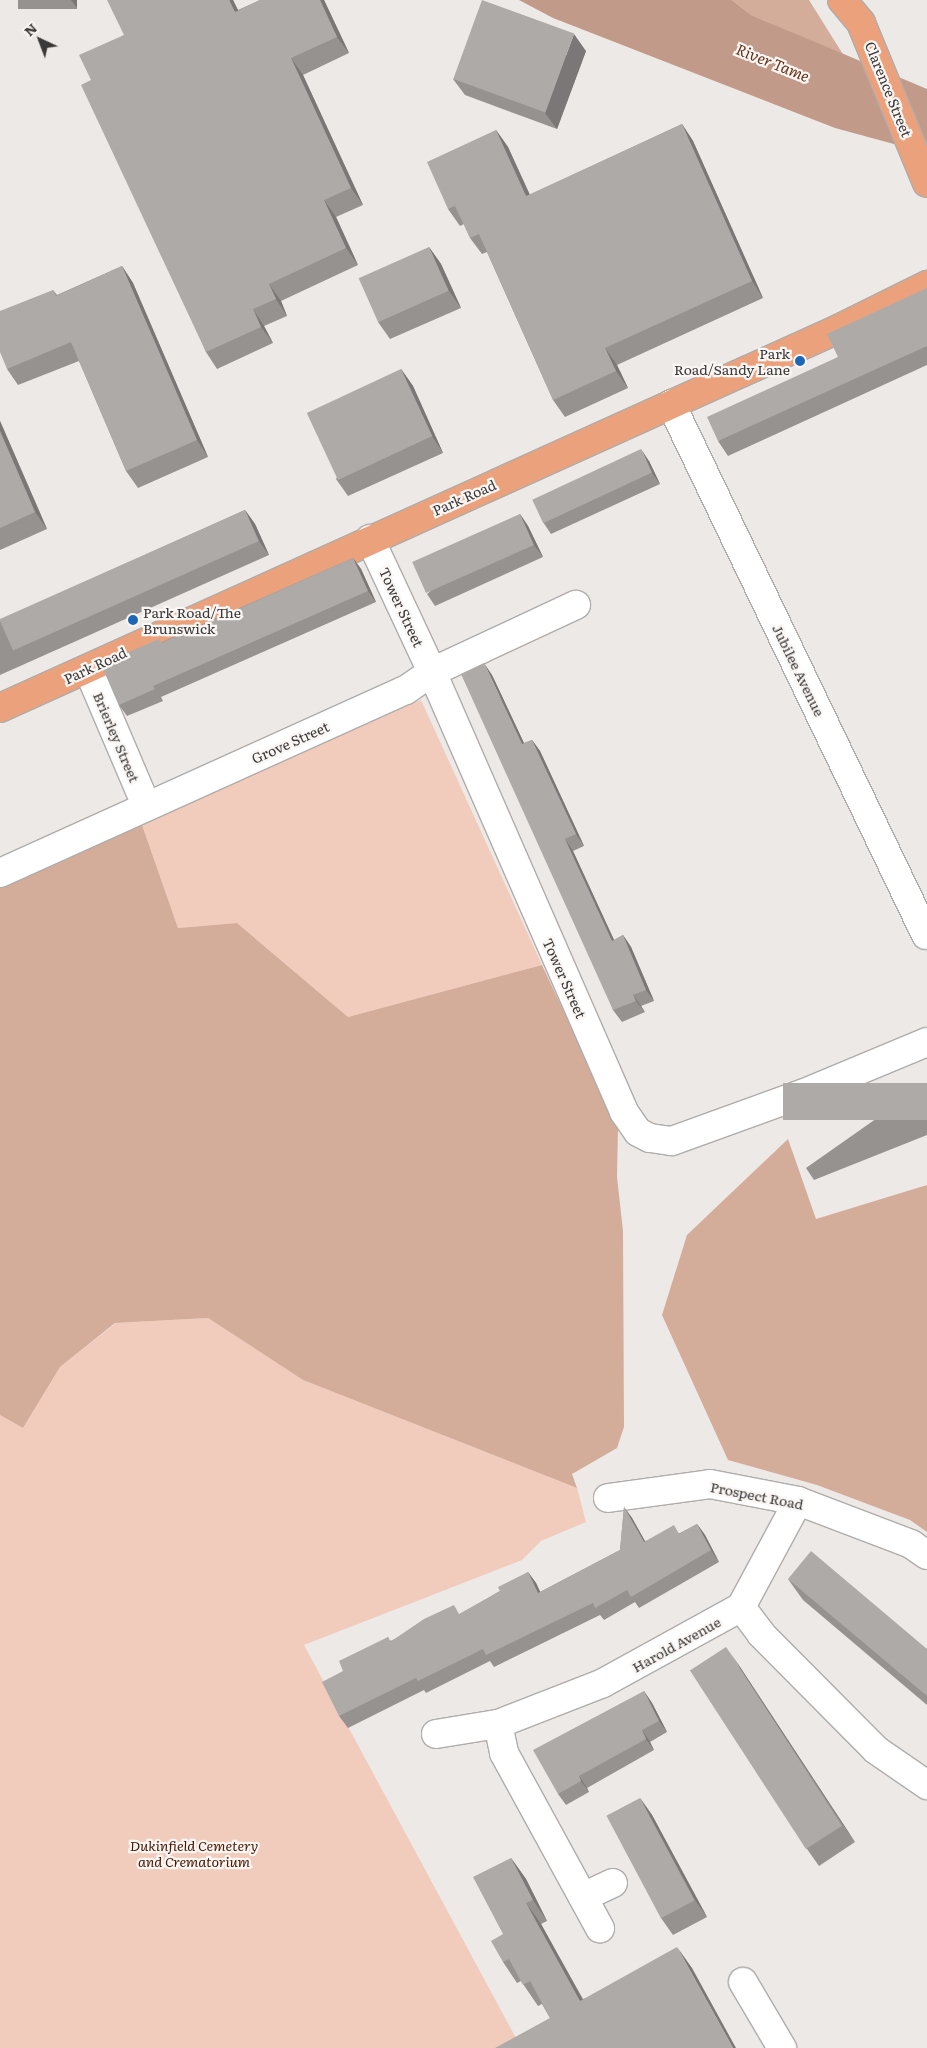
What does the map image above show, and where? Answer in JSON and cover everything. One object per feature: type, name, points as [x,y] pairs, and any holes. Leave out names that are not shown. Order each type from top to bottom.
[{"type":"main road","name":"Clarence Street","points":[[842,0],[861,23],[927,183]]},
{"type":"main road","name":"Park Road","points":[[0,708],[370,539],[836,330],[927,286]]},
{"type":"street","name":"Jubilee Avenue","points":[[671,404],[926,936]]},
{"type":"street","name":"Tower Street","points":[[370,539],[432,672],[621,1106],[638,1132],[650,1138],[672,1141],[802,1094],[927,1042]]},
{"type":"street","name":"Grove Street","points":[[0,872],[406,690],[432,672],[576,604]]},
{"type":"street","name":"Brierley Street","points":[[88,669],[146,805]]},
{"type":"street","name":"Prospect Road","points":[[608,1498],[710,1484],[798,1501],[911,1544],[927,1555]]},
{"type":"street","points":[[798,1501],[742,1607],[762,1634],[876,1750],[927,1786]]},
{"type":"street","name":"Harold Avenue","points":[[436,1734],[498,1724],[603,1683],[742,1607]]},
{"type":"street","points":[[498,1724],[504,1753],[600,1928]]},
{"type":"street","points":[[583,1897],[614,1883]]},
{"type":"street","points":[[743,1982],[782,2048]]},
{"type":"green space","points":[[421,700],[542,965],[348,1017],[237,923],[178,928],[141,822]]},
{"type":"green space","name":"Dukinfield Cemetery and Crematorium","points":[[208,1318],[303,1380],[577,1488],[586,1522],[541,1541],[522,1560],[304,1645],[517,2040],[502,2048],[0,2048],[0,1415],[23,1428],[60,1367],[116,1323]]},
{"type":"shaded area","points":[[732,0],[809,0],[844,56],[751,15]]},
{"type":"shaded area","points":[[141,822],[178,928],[237,923],[348,1017],[542,965],[618,1127],[617,1177],[623,1231],[624,1427],[617,1448],[572,1474],[577,1488],[303,1380],[208,1318],[115,1323],[60,1367],[23,1428],[0,1415],[0,886]]},
{"type":"shaded area","points":[[788,1139],[816,1219],[927,1185],[927,1532],[910,1520],[817,1485],[728,1460],[662,1315],[687,1235]]},
{"type":"water","name":"River Tame","points":[[519,0],[732,0],[751,15],[927,89],[927,153],[835,128],[553,18]]},
{"type":"building","points":[[107,0],[229,0],[235,12],[260,0],[320,0],[337,37],[291,58],[351,188],[324,200],[346,248],[269,284],[276,299],[253,309],[261,327],[206,352],[81,85],[91,80],[79,55],[124,35]]},
{"type":"building","points":[[482,0],[574,34],[545,112],[453,79]]},
{"type":"building","points":[[682,124],[752,281],[605,348],[616,371],[553,400],[479,234],[470,238],[455,206],[448,209],[427,162],[496,130],[526,196]]},
{"type":"building","points":[[429,247],[449,291],[378,322],[359,278]]},
{"type":"building","points":[[122,266],[197,440],[126,471],[71,342],[7,369],[0,352],[0,311],[53,290],[56,296]]},
{"type":"building","points":[[927,288],[927,346],[718,441],[707,417],[838,357],[827,334]]},
{"type":"building","points":[[401,369],[432,436],[338,480],[307,413]]},
{"type":"building","points":[[0,431],[35,512],[0,528]]},
{"type":"building","points":[[641,449],[652,473],[543,523],[532,500]]},
{"type":"building","points":[[245,510],[259,541],[13,650],[0,619]]},
{"type":"building","points":[[520,514],[534,545],[426,593],[412,562]]},
{"type":"building","points":[[353,558],[368,591],[153,686],[155,689],[119,705],[101,664],[159,639],[161,643]]},
{"type":"building","points":[[484,663],[522,744],[532,740],[576,834],[565,839],[612,941],[623,935],[646,990],[633,995],[636,1001],[613,1010],[461,674]]},
{"type":"building","points":[[783,1083],[927,1083],[927,1120],[783,1120]]},
{"type":"building","points":[[624,1507],[644,1542],[674,1525],[679,1534],[697,1524],[711,1550],[631,1597],[627,1590],[595,1608],[593,1603],[486,1655],[483,1649],[418,1681],[416,1678],[339,1716],[322,1682],[343,1671],[339,1661],[388,1637],[390,1642],[424,1619],[454,1605],[459,1614],[500,1591],[498,1587],[528,1572],[538,1593],[620,1550]]},
{"type":"building","points":[[811,1551],[927,1649],[927,1696],[788,1579]]},
{"type":"building","points":[[726,1647],[842,1826],[806,1849],[690,1670]]},
{"type":"building","points":[[644,1691],[659,1721],[642,1730],[646,1739],[579,1776],[581,1781],[558,1794],[533,1750]]},
{"type":"building","points":[[640,1798],[694,1900],[661,1918],[606,1816]]},
{"type":"building","points":[[511,1858],[533,1900],[526,1903],[580,2001],[677,1947],[733,2048],[495,2048],[550,2018],[530,1981],[523,1985],[509,1959],[503,1962],[491,1941],[503,1934],[473,1877]]},
{"type":"place","name":"Park Road/Sandy Lane","points":[[800,361]]},
{"type":"place","name":"Park Road/The Brunswick","points":[[133,620]]}]
